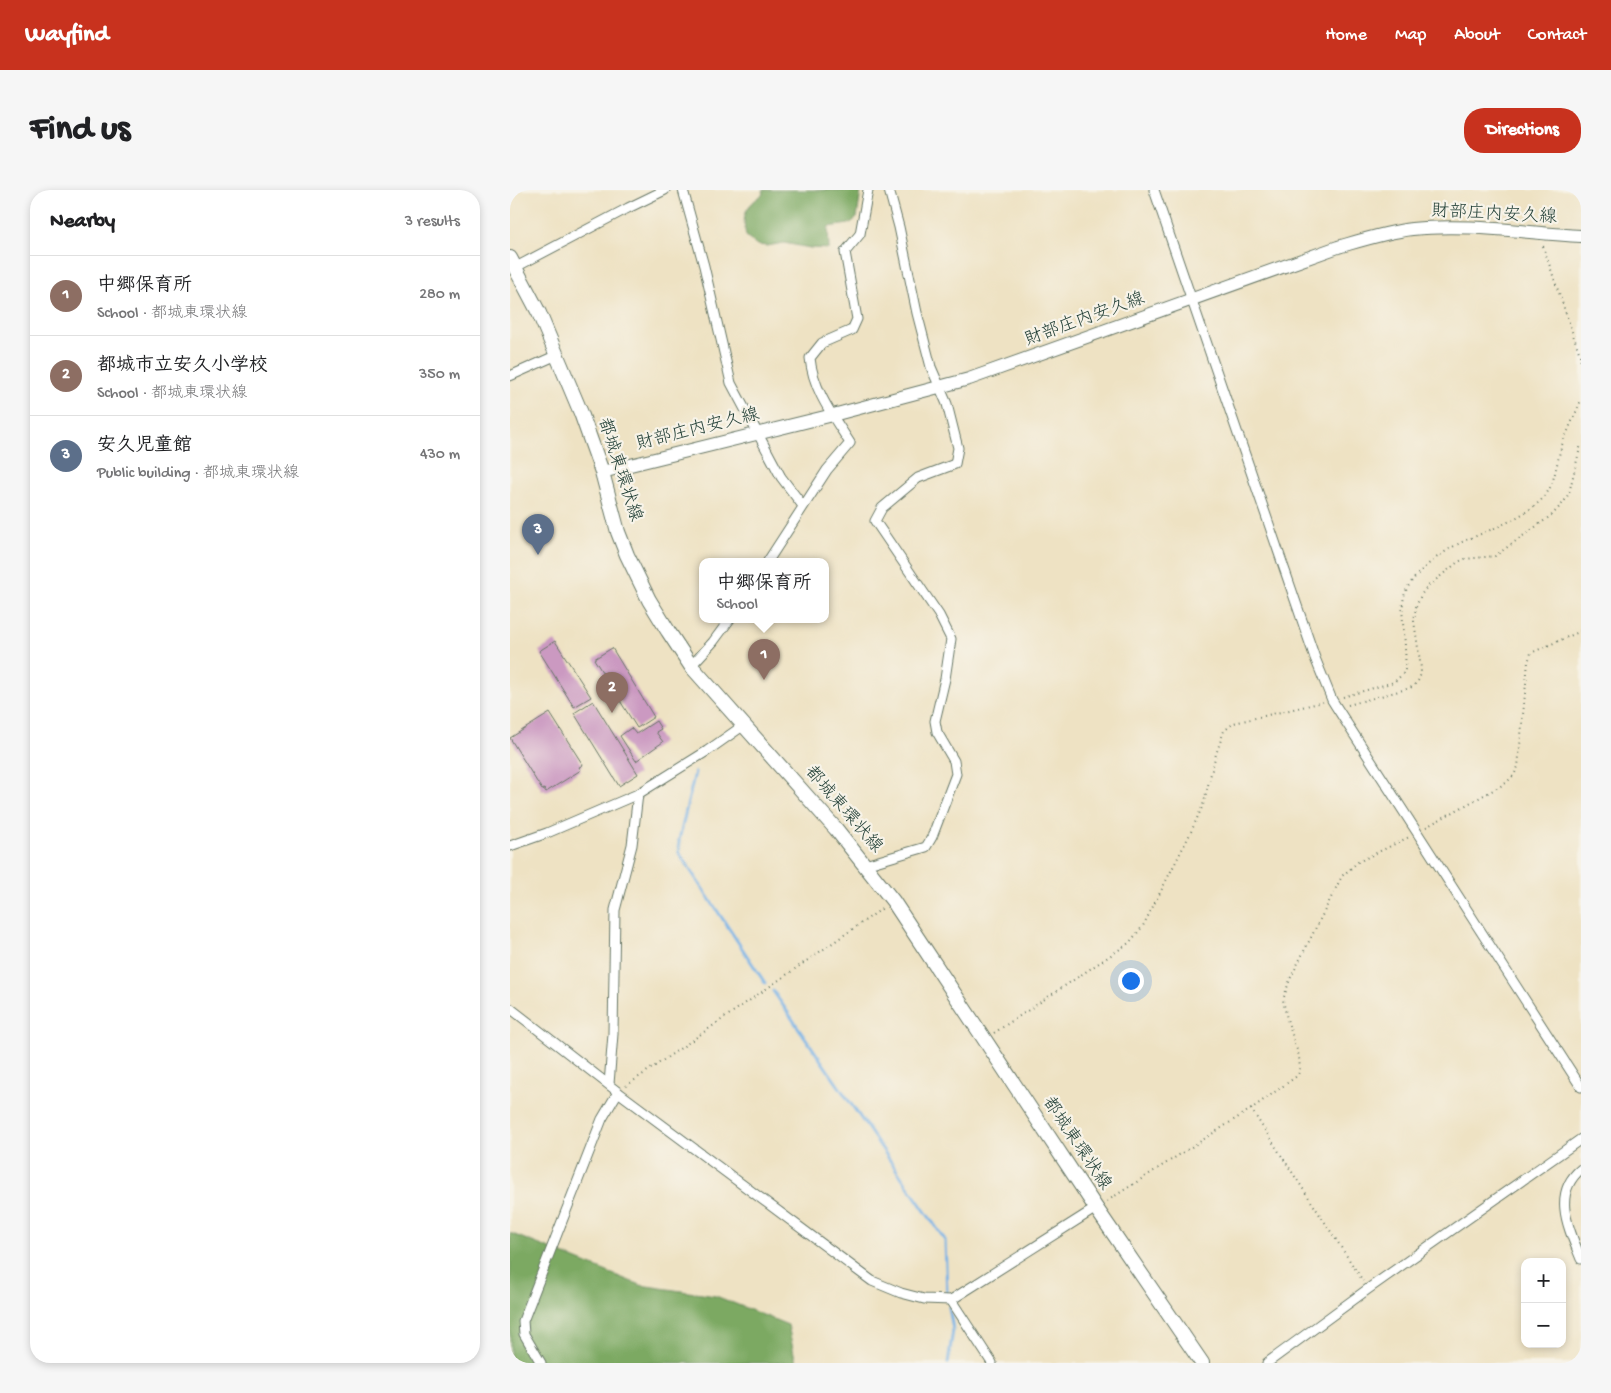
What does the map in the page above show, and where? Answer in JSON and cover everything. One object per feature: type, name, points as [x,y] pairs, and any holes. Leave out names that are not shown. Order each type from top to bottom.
[{"type":"main road","name":"財部庄内安久線","points":[[602,472],[939,388],[1014,364],[1338,247],[1404,231],[1441,227],[1581,236]]},
{"type":"main road","name":"都城東環状線","points":[[513,262],[539,313],[581,414],[602,472],[618,532],[649,600],[691,666],[836,829],[893,901],[1096,1208],[1202,1363]]},
{"type":"street","points":[[513,262],[666,190]]},
{"type":"street","points":[[683,190],[704,266],[731,383],[781,477],[803,506]]},
{"type":"street","points":[[770,558],[826,470],[850,442],[820,394],[811,373],[810,358],[822,342],[852,330],[857,319],[845,252],[860,234],[868,190]]},
{"type":"street","points":[[865,865],[926,847],[932,837],[956,774],[954,760],[937,732],[934,721],[946,679],[951,639],[939,615],[875,521],[882,508],[918,478],[955,464],[958,448],[947,404],[932,367],[917,313],[899,227],[889,190]]},
{"type":"street","points":[[1154,190],[1314,658],[1334,704],[1581,1087]]},
{"type":"street","points":[[510,376],[557,355]]},
{"type":"street","points":[[691,666],[727,623]]},
{"type":"street","points":[[510,846],[638,794],[708,751],[744,725]]},
{"type":"street","points":[[609,1084],[613,1034],[615,910],[632,846],[638,794]]},
{"type":"street","points":[[510,1008],[618,1092],[872,1281],[901,1293],[924,1299],[950,1300],[1096,1208]]},
{"type":"street","points":[[541,1363],[524,1334],[523,1320],[602,1119],[618,1092]]},
{"type":"street","points":[[1267,1363],[1368,1289],[1581,1139]]},
{"type":"street","points":[[1581,1169],[1572,1176],[1564,1196],[1566,1216],[1581,1259]]},
{"type":"street","points":[[950,1300],[992,1363]]},
{"type":"path","points":[[1539,234],[1580,355],[1581,364]]},
{"type":"path","points":[[1334,704],[1394,682],[1405,672],[1406,650],[1402,609],[1404,594],[1413,579],[1434,560],[1459,544],[1510,522],[1538,503],[1554,478],[1562,447],[1581,400]]},
{"type":"path","points":[[985,1040],[1129,943],[1143,926],[1203,805],[1224,731],[1234,723],[1410,688],[1417,683],[1421,676],[1421,668],[1414,621],[1416,607],[1427,587],[1458,562],[1465,559],[1495,556],[1552,515],[1564,502],[1569,493],[1581,444]]},
{"type":"path","points":[[1096,1208],[1292,1081],[1300,1071],[1299,1056],[1287,1020],[1283,1000],[1290,979],[1342,876],[1358,862],[1416,833],[1506,783],[1514,775],[1518,766],[1528,662],[1531,653],[1581,631]]},
{"type":"path","points":[[618,1092],[893,901]]},
{"type":"path","points":[[1251,1109],[1368,1289]]},
{"type":"green space","points":[[762,190],[861,190],[857,218],[849,224],[828,227],[829,249],[810,248],[784,243],[767,246],[757,245],[746,236],[744,222],[748,208],[763,194]]},
{"type":"green space","points":[[510,1233],[640,1285],[716,1296],[788,1325],[796,1363],[510,1363]]},
{"type":"building","points":[[555,641],[591,697],[574,707],[539,651]]},
{"type":"building","points":[[612,648],[654,717],[637,728],[594,659]]},
{"type":"building","points":[[593,701],[638,774],[619,786],[574,713]]},
{"type":"building","points":[[550,713],[583,765],[579,767],[581,770],[546,792],[544,789],[542,790],[510,738]]},
{"type":"building","points":[[656,721],[661,729],[656,732],[663,742],[636,761],[620,736],[631,728],[636,734]]},
{"type":"waterway","points":[[695,772],[679,840],[679,853],[765,983]]},
{"type":"waterway","points":[[773,991],[945,1240],[947,1295]]},
{"type":"waterway","points":[[948,1363],[953,1330],[949,1307]]},
{"type":"place","name":"安久児童館","points":[[538,555]]},
{"type":"place","name":"中郷保育所","points":[[764,680]]},
{"type":"place","name":"都城市立安久小学校","points":[[612,713]]}]
